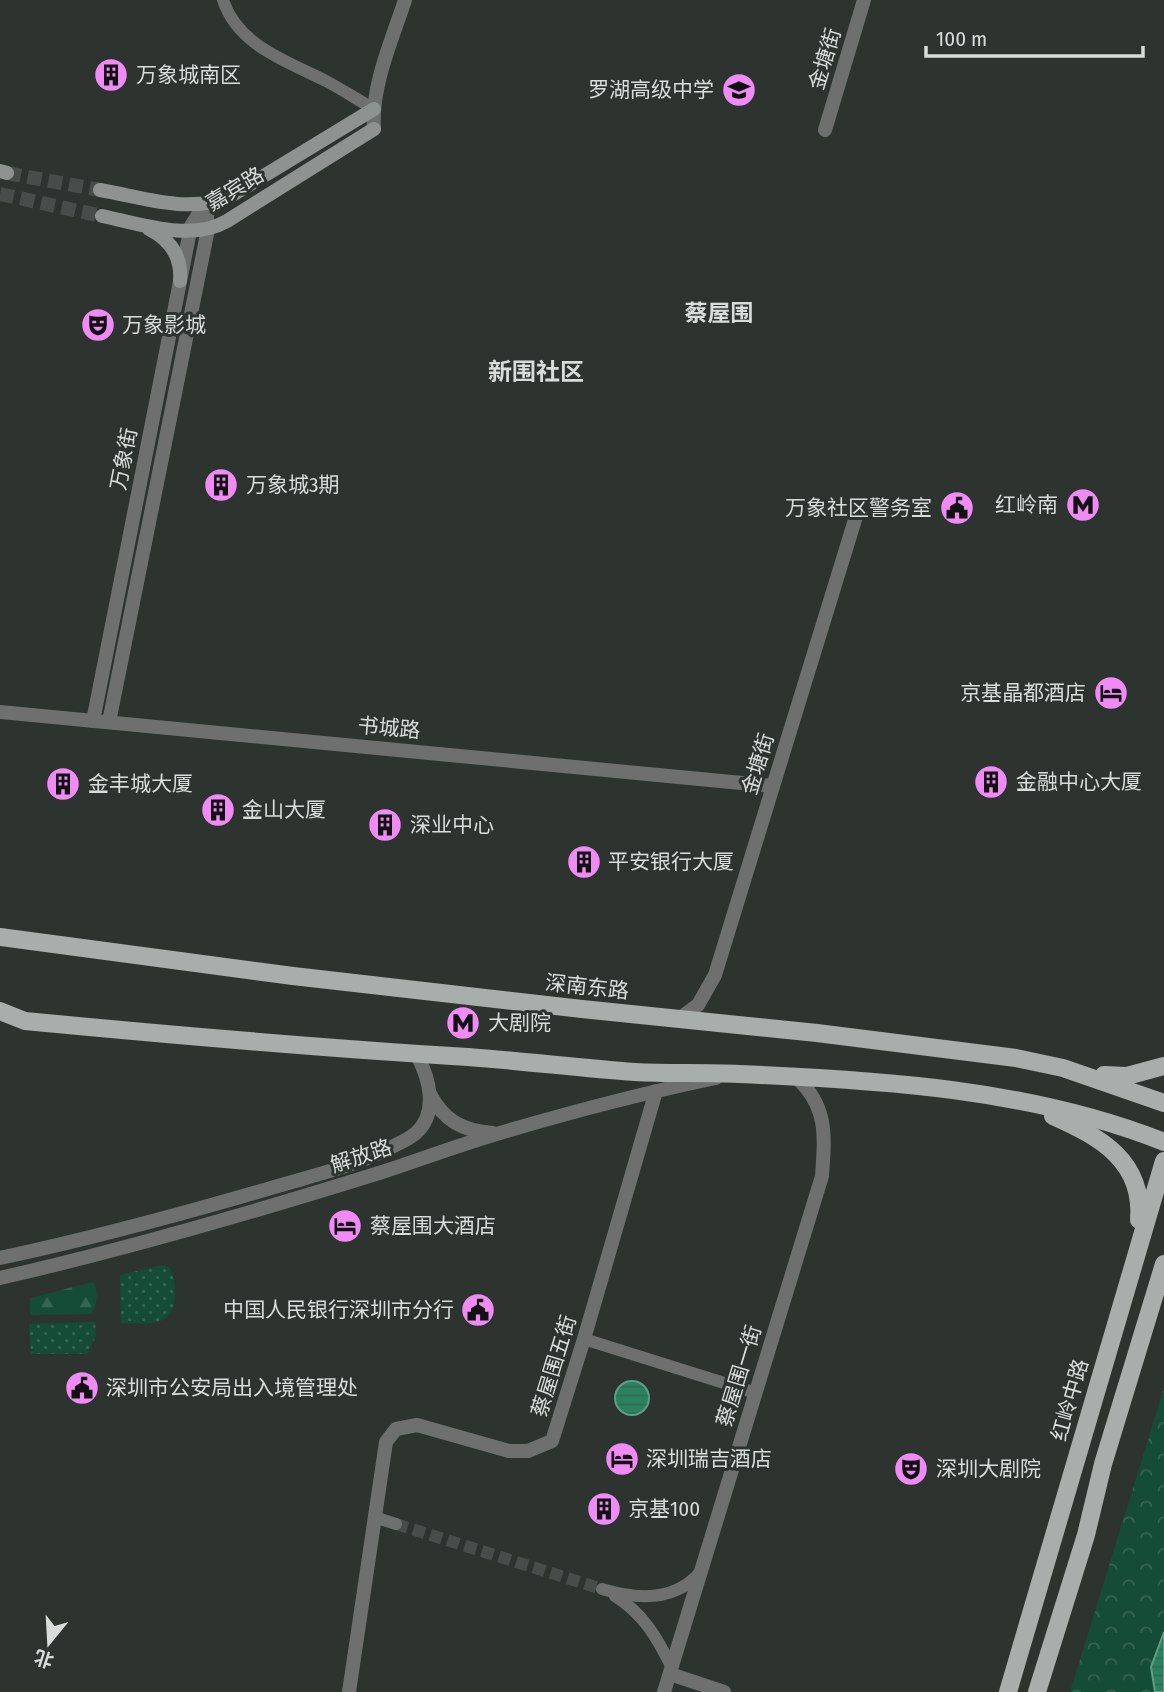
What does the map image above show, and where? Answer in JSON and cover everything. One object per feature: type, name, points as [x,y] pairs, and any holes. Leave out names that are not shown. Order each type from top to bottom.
[{"type":"main road","name":"嘉宾路","points":[[100,190],[202,207],[218,201],[374,109]]},
{"type":"main road","name":"嘉宾路","points":[[102,216],[190,231],[208,229],[227,220],[374,128]]},
{"type":"main road","points":[[125,221],[155,232],[169,243],[179,258],[180,281]]},
{"type":"main road","name":"深南东路","points":[[0,937],[293,976],[817,1033],[1016,1058],[1063,1068],[1164,1103]]},
{"type":"main road","points":[[0,1011],[25,1021],[253,1043],[636,1072],[795,1076],[910,1086],[1021,1102],[1126,1127],[1164,1142]]},
{"type":"main road","points":[[1063,1068],[1127,1076],[1144,1074],[1164,1066]]},
{"type":"main road","points":[[1021,1102],[1062,1120],[1103,1143],[1126,1166],[1135,1180],[1140,1202],[1139,1222],[1122,1302]]},
{"type":"main road","name":"红岭中路","points":[[1008,1692],[1164,1161]]},
{"type":"main road","points":[[1037,1692],[1086,1535],[1104,1464],[1164,1264]]},
{"type":"main road","points":[[1152,1304],[1164,1283]]},
{"type":"street","points":[[223,0],[230,18],[247,38],[271,54],[374,109]]},
{"type":"street","points":[[374,128],[374,109],[405,0]]},
{"type":"street","name":"金塘街","points":[[825,130],[864,0]]},
{"type":"street","name":"万象街","points":[[109,722],[208,229],[208,220],[202,207]]},
{"type":"street","name":"万象街","points":[[93,721],[190,231],[202,207]]},
{"type":"street","name":"金塘街","points":[[679,1019],[698,1005],[711,985],[858,510]]},
{"type":"street","name":"书城路","points":[[0,712],[774,786]]},
{"type":"street","points":[[417,1055],[423,1066],[430,1094],[443,1114],[465,1129],[499,1133]]},
{"type":"street","name":"解放路","points":[[0,1278],[101,1255],[182,1232],[379,1173],[499,1133],[656,1091],[735,1074]]},
{"type":"street","name":"蔡屋围一街","points":[[664,1692],[822,1176],[824,1137],[821,1114],[813,1094],[795,1076]]},
{"type":"street","name":"蔡屋围五街","points":[[349,1692],[386,1442],[396,1429],[417,1425],[509,1451],[528,1451],[552,1441],[656,1091]]},
{"type":"street","name":"解放路","points":[[0,1258],[150,1223],[360,1162],[416,1132],[428,1114],[430,1094]]},
{"type":"street","points":[[584,1339],[756,1393]]},
{"type":"street","points":[[374,1517],[396,1524]]},
{"type":"street","points":[[702,1571],[687,1585],[664,1595],[636,1597],[602,1589],[629,1605],[639,1615],[657,1639],[671,1671],[724,1692]]},
{"type":"green space","points":[[162,1265],[170,1268],[174,1281],[175,1295],[170,1314],[157,1322],[121,1323],[120,1275]]},
{"type":"green space","points":[[93,1282],[96,1298],[91,1314],[30,1315],[30,1298]]},
{"type":"green space","points":[[95,1322],[96,1336],[87,1354],[31,1354],[29,1324]]},
{"type":"green space","points":[[1164,1388],[1164,1692],[1070,1692]]},
{"type":"shaded area","points":[[632,1381],[644,1386],[649,1398],[644,1410],[632,1415],[620,1410],[615,1398],[620,1386]]},
{"type":"shaded area","points":[[1164,1632],[1164,1692],[1155,1692],[1151,1667]]},
{"type":"tunnel","points":[[7,173],[100,190]]},
{"type":"tunnel","points":[[0,194],[102,216]]},
{"type":"tunnel","points":[[396,1524],[602,1589]]},
{"type":"place","name":"万象城南区","points":[[111,75]]},
{"type":"place","name":"罗湖高级中学","points":[[739,90]]},
{"type":"place","name":"万象影城","points":[[98,325]]},
{"type":"place","name":"万象城3期","points":[[221,485]]},
{"type":"place","name":"红岭南","points":[[1083,505]]},
{"type":"place","name":"万象社区警务室","points":[[957,508]]},
{"type":"place","name":"京基晶都酒店","points":[[1111,693]]},
{"type":"place","name":"金融中心大厦","points":[[991,782]]},
{"type":"place","name":"金丰城大厦","points":[[63,784]]},
{"type":"place","name":"金山大厦","points":[[218,810]]},
{"type":"place","name":"深业中心","points":[[385,825]]},
{"type":"place","name":"平安银行大厦","points":[[584,862]]},
{"type":"place","name":"大剧院","points":[[463,1023]]},
{"type":"place","name":"蔡屋围大酒店","points":[[345,1226]]},
{"type":"place","name":"中国人民银行深圳市分行","points":[[478,1310]]},
{"type":"place","name":"深圳市公安局出入境管理处","points":[[82,1388]]},
{"type":"place","name":"深圳瑞吉酒店","points":[[622,1459]]},
{"type":"place","name":"深圳大剧院","points":[[911,1469]]},
{"type":"place","name":"京基100","points":[[604,1509]]},
{"type":"district","name":"蔡屋围","points":[[719,313]]},
{"type":"district","name":"新围社区","points":[[536,372]]}]
